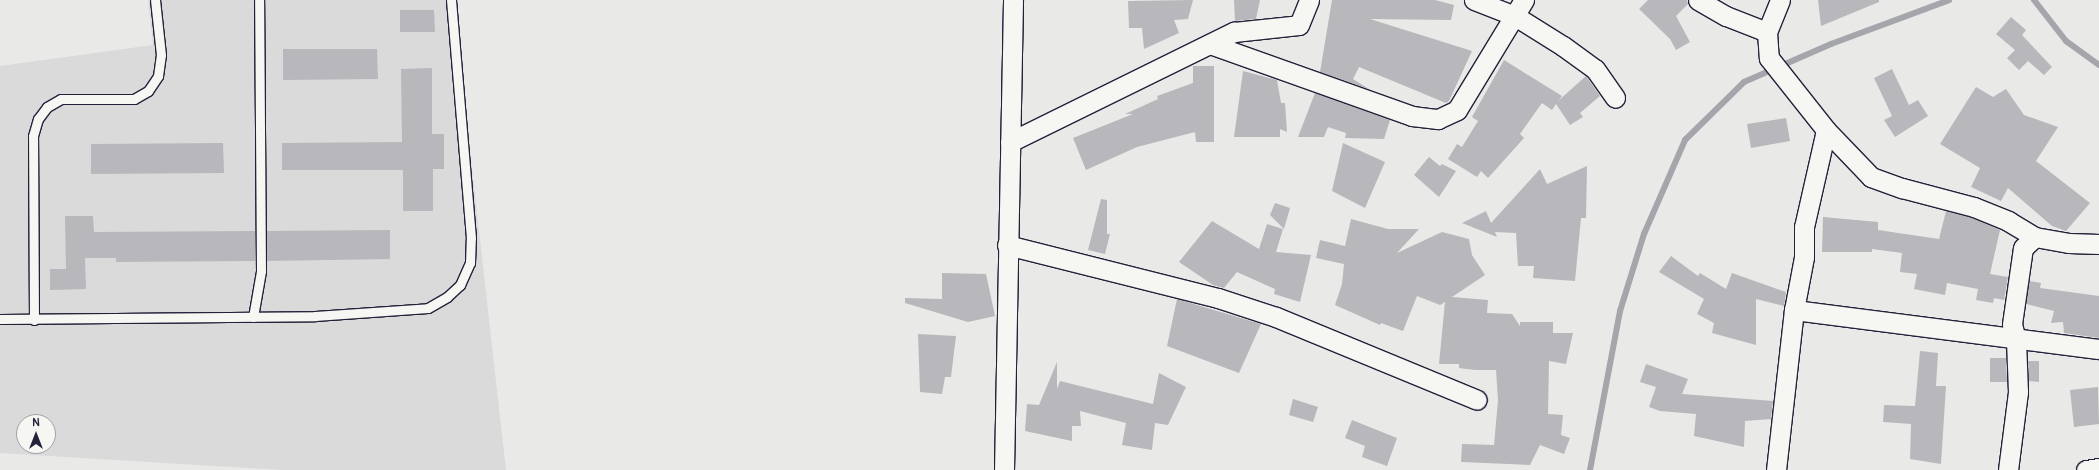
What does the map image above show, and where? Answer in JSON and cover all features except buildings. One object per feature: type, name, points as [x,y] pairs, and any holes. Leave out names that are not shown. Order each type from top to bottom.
[{"type":"street","points":[[1004,470],[1007,245],[1013,0]]},
{"type":"street","points":[[1010,142],[1234,32],[1299,25],[1309,0]]},
{"type":"street","points":[[1474,0],[1515,16],[1595,69],[1615,98]]},
{"type":"street","points":[[1210,44],[1412,116],[1438,119],[1457,110],[1524,0]]},
{"type":"street","points":[[1698,0],[1726,16],[1767,32]]},
{"type":"street","points":[[1780,0],[1767,32],[1769,58],[1826,130],[1871,177],[1902,188],[1974,207],[2008,221],[2035,237],[2069,243],[2099,244]]},
{"type":"street","points":[[1776,470],[1794,310],[1804,257],[1805,220],[1826,130]]},
{"type":"street","points":[[2008,470],[2018,392],[2016,340],[2012,324],[2023,248],[2035,237]]},
{"type":"street","points":[[1007,245],[1226,301],[1276,317],[1477,400]]},
{"type":"street","points":[[1794,310],[2016,340],[2099,349]]},
{"type":"street","points":[[2086,470],[2099,468]]},
{"type":"lane","points":[[34,320],[33,136],[38,119],[47,107],[61,99],[134,99],[148,91],[158,76],[161,55],[155,0]]},
{"type":"lane","points":[[253,317],[261,271],[259,0]]},
{"type":"lane","points":[[0,319],[34,320],[253,317],[353,314],[428,308],[447,297],[460,284],[470,263],[471,238],[451,0]]},
{"type":"shaded area","points":[[148,0],[453,0],[506,470],[283,470],[17,454],[56,454],[56,414],[16,414],[16,454],[0,453],[0,66],[153,45]]},
{"type":"waterway","points":[[1590,470],[1620,311],[1644,234],[1685,140],[1744,82],[1831,44],[1949,0]]},
{"type":"waterway","points":[[2034,0],[2066,41],[2099,65]]}]
